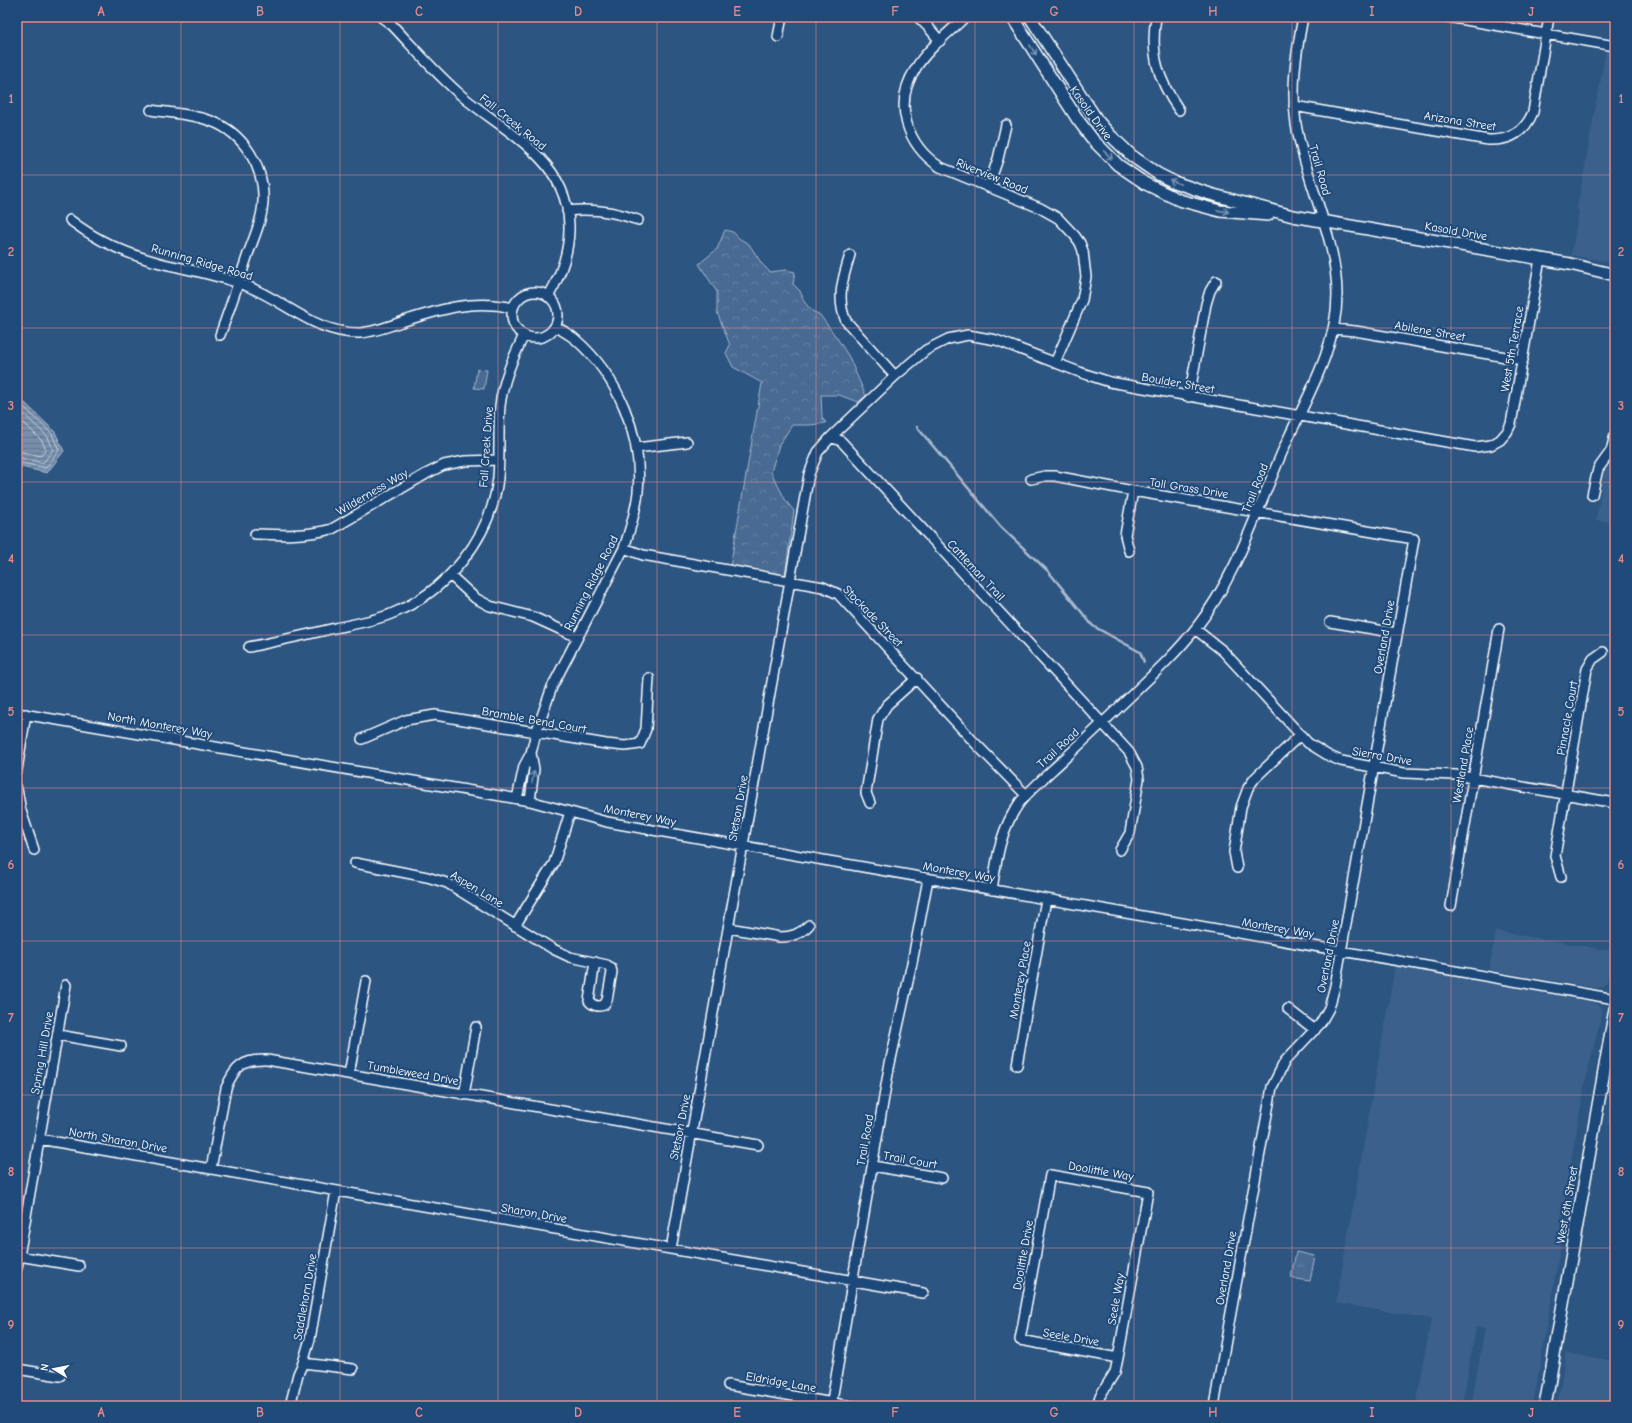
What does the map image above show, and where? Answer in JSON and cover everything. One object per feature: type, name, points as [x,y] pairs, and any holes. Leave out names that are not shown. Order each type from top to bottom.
[{"type":"main road","name":"Kasold Drive","points":[[1012,17],[1078,120],[1106,153],[1133,176],[1179,200],[1206,208],[1236,213],[1293,216]]},
{"type":"main road","name":"Kasold Drive","points":[[1030,17],[1097,120],[1132,156],[1158,174],[1174,182],[1231,200],[1293,216],[1540,259],[1615,275]]},
{"type":"main road","name":"West 6th Street","points":[[1545,1406],[1615,1009]]},
{"type":"street","name":"Fall Creek Road","points":[[381,17],[392,25],[447,83],[540,157],[559,185],[567,212],[569,232],[566,258],[562,271],[548,297]]},
{"type":"street","points":[[778,37],[782,17]]},
{"type":"street","points":[[918,17],[940,41]]},
{"type":"street","name":"Riverview Road","points":[[965,17],[923,58],[910,79],[905,101],[908,128],[918,147],[930,160],[947,171],[1050,213],[1069,230],[1080,243],[1085,263],[1082,300],[1055,363]]},
{"type":"street","points":[[1156,17],[1154,39],[1156,63],[1168,94],[1179,110]]},
{"type":"street","name":"Trail Road","points":[[992,890],[1004,831],[1013,812],[1026,795],[1178,651],[1211,607],[1226,582],[1259,511],[1298,416],[1327,351],[1333,329],[1337,297],[1336,276],[1332,254],[1299,140],[1294,106],[1294,64],[1303,17]]},
{"type":"street","points":[[1448,17],[1615,46]]},
{"type":"street","name":"Arizona Street","points":[[1294,106],[1488,140],[1506,139],[1516,135],[1522,130],[1533,112],[1549,17]]},
{"type":"street","points":[[151,110],[201,118],[223,127],[241,141],[256,164],[263,188],[262,211],[220,335]]},
{"type":"street","points":[[988,187],[1000,152],[1006,125]]},
{"type":"street","points":[[567,212],[593,209],[610,211],[638,220]]},
{"type":"street","name":"Running Ridge Road","points":[[70,220],[90,235],[135,255],[238,283],[268,295],[314,323],[326,328],[349,333],[376,331],[452,306],[483,304],[513,308]]},
{"type":"street","points":[[850,255],[844,273],[841,292],[844,317],[896,376]]},
{"type":"street","name":"West 5th Terrace","points":[[1500,440],[1508,432],[1511,424],[1540,259]]},
{"type":"street","points":[[1189,397],[1206,304],[1210,291],[1216,281]]},
{"type":"street","points":[[535,292],[548,297],[556,307],[557,320],[555,326],[544,336],[538,338],[524,335],[518,330],[514,323],[512,315],[513,308],[522,296],[528,293],[535,292]]},
{"type":"street","name":"Running Ridge Road","points":[[517,799],[524,766],[531,753],[536,733],[552,687],[624,548],[632,524],[638,492],[636,448],[629,419],[610,380],[587,351],[574,338],[555,326]]},
{"type":"street","name":"Abilene Street","points":[[1333,329],[1355,330],[1522,360]]},
{"type":"street","name":"Fall Creek Drive","points":[[250,647],[367,621],[391,614],[422,598],[461,564],[477,539],[487,518],[494,496],[498,479],[499,422],[504,388],[509,366],[524,335]]},
{"type":"street","name":"Boulder Street","points":[[875,395],[926,350],[936,344],[960,335],[976,336],[996,340],[1110,382],[1475,447],[1491,445],[1500,440]]},
{"type":"street","name":"Stetson Drive","points":[[671,1249],[809,474],[818,452],[831,437],[875,395]]},
{"type":"street","points":[[1592,495],[1598,469],[1611,451],[1615,435]]},
{"type":"street","name":"Cattleman Trail","points":[[831,437],[841,441],[852,452],[1129,752],[1135,763],[1138,775],[1130,833],[1120,850]]},
{"type":"street","points":[[636,448],[687,442]]},
{"type":"street","name":"Wilderness Way","points":[[255,534],[295,536],[315,534],[332,529],[444,465],[465,461],[498,460]]},
{"type":"street","name":"Tall Grass Drive","points":[[1031,480],[1045,476],[1055,476],[1133,491],[1259,511],[1414,539]]},
{"type":"street","points":[[1129,551],[1125,535],[1133,491]]},
{"type":"street","name":"Overland Drive","points":[[1214,1406],[1272,1087],[1285,1062],[1315,1030],[1323,1018],[1332,998],[1342,951],[1414,539]]},
{"type":"street","name":"Stockade Street","points":[[624,548],[643,555],[823,587],[838,594],[975,743],[1026,795]]},
{"type":"street","points":[[450,575],[475,598],[490,606],[533,617],[577,637]]},
{"type":"street","points":[[1330,622],[1397,633]]},
{"type":"street","name":"Sierra Drive","points":[[1195,629],[1223,651],[1300,735],[1318,750],[1341,761],[1374,766],[1404,773],[1455,775],[1615,803]]},
{"type":"street","name":"Westland Place","points":[[1451,906],[1499,629]]},
{"type":"street","name":"Pinnacle Court","points":[[1561,877],[1555,856],[1587,669],[1593,659],[1603,652]]},
{"type":"street","name":"Bramble Bend Court","points":[[362,739],[406,720],[435,715],[606,744],[625,746],[640,744],[646,729],[649,678]]},
{"type":"street","points":[[870,803],[866,793],[878,719],[887,706],[916,678]]},
{"type":"street","points":[[17,770],[22,713]]},
{"type":"street","name":"North Monterey Way","points":[[22,713],[300,762]]},
{"type":"street","points":[[1237,868],[1234,852],[1241,808],[1248,788],[1255,778],[1300,735]]},
{"type":"street","name":"Running Ridge Road","points":[[530,801],[534,769],[531,753]]},
{"type":"street","name":"Monterey Way","points":[[300,762],[530,801],[607,822],[1615,999]]},
{"type":"street","points":[[17,789],[21,811],[34,850]]},
{"type":"street","points":[[515,926],[554,863],[570,812]]},
{"type":"street","name":"Aspen Lane","points":[[355,863],[427,877],[447,883],[553,949],[570,957],[595,962]]},
{"type":"street","name":"Trail Road","points":[[831,1404],[889,1068],[912,963],[928,879]]},
{"type":"street","name":"Monterey Place","points":[[1017,1065],[1046,900]]},
{"type":"street","points":[[728,928],[784,937],[796,935],[809,925]]},
{"type":"street","points":[[349,1074],[366,981]]},
{"type":"street","name":"Spring Hill Drive","points":[[17,1268],[66,985]]},
{"type":"street","points":[[1288,1009],[1315,1030]]},
{"type":"street","points":[[464,1094],[476,1027]]},
{"type":"street","points":[[58,1035],[121,1046]]},
{"type":"street","name":"Tumbleweed Drive","points":[[211,1169],[226,1088],[234,1071],[243,1063],[255,1060],[267,1060],[758,1145]]},
{"type":"street","name":"North Sharon Drive","points":[[40,1139],[211,1169]]},
{"type":"street","name":"Trail Court","points":[[873,1166],[942,1178]]},
{"type":"street","name":"Sharon Drive","points":[[211,1169],[852,1282],[923,1293]]},
{"type":"street","name":"Doolittle Way","points":[[1050,1175],[1148,1192]]},
{"type":"street","name":"Doolittle Drive","points":[[1020,1340],[1050,1175]]},
{"type":"street","name":"Saddlehorn Drive","points":[[290,1406],[298,1374],[310,1339],[336,1191]]},
{"type":"street","name":"Seele Way","points":[[1096,1406],[1100,1396],[1116,1372],[1148,1192]]},
{"type":"street","points":[[19,1256],[79,1266]]},
{"type":"street","name":"Seele Drive","points":[[1020,1340],[1118,1358]]},
{"type":"street","points":[[303,1363],[352,1369]]},
{"type":"street","points":[[17,1369],[60,1376]]},
{"type":"street","name":"Eldridge Lane","points":[[728,1385],[831,1404],[852,1406]]},
{"type":"shaded area","points":[[1606,50],[1615,51],[1615,263],[1571,255],[1579,211],[1577,209]]},
{"type":"shaded area","points":[[1605,467],[1615,468],[1615,523],[1596,520]]},
{"type":"shaded area","points":[[1496,931],[1612,951],[1607,982],[1602,987],[1596,988],[1489,970]]},
{"type":"shaded area","points":[[1395,966],[1592,1002],[1599,1005],[1601,1010],[1600,1021],[1585,1083],[1561,1219],[1564,1225],[1533,1406],[1471,1406],[1485,1328],[1476,1327],[1462,1406],[1416,1406],[1431,1319],[1336,1303]]},
{"type":"shaded area","points":[[1615,1080],[1615,1125],[1607,1124]]},
{"type":"shaded area","points":[[1566,1353],[1615,1361],[1615,1406],[1557,1406]]},
{"type":"green space","points":[[725,230],[733,232],[740,239],[749,244],[762,264],[770,272],[786,270],[795,272],[793,284],[800,291],[805,303],[812,311],[820,315],[837,338],[849,357],[866,396],[858,402],[839,395],[821,395],[822,417],[826,423],[792,425],[779,445],[771,472],[786,501],[794,511],[785,575],[730,567],[762,383],[733,367],[726,353],[730,345],[717,312],[717,292],[699,264],[717,249]]},
{"type":"green space","points":[[477,369],[487,370],[484,389],[474,388]]},
{"type":"green space","points":[[1296,1252],[1315,1256],[1310,1281],[1291,1278]]},
{"type":"water","points":[[17,398],[24,402],[55,432],[64,451],[47,473],[17,466]]},
{"type":"waterway","points":[[917,427],[1001,527],[1048,571],[1093,626],[1140,652],[1144,662]]}]
